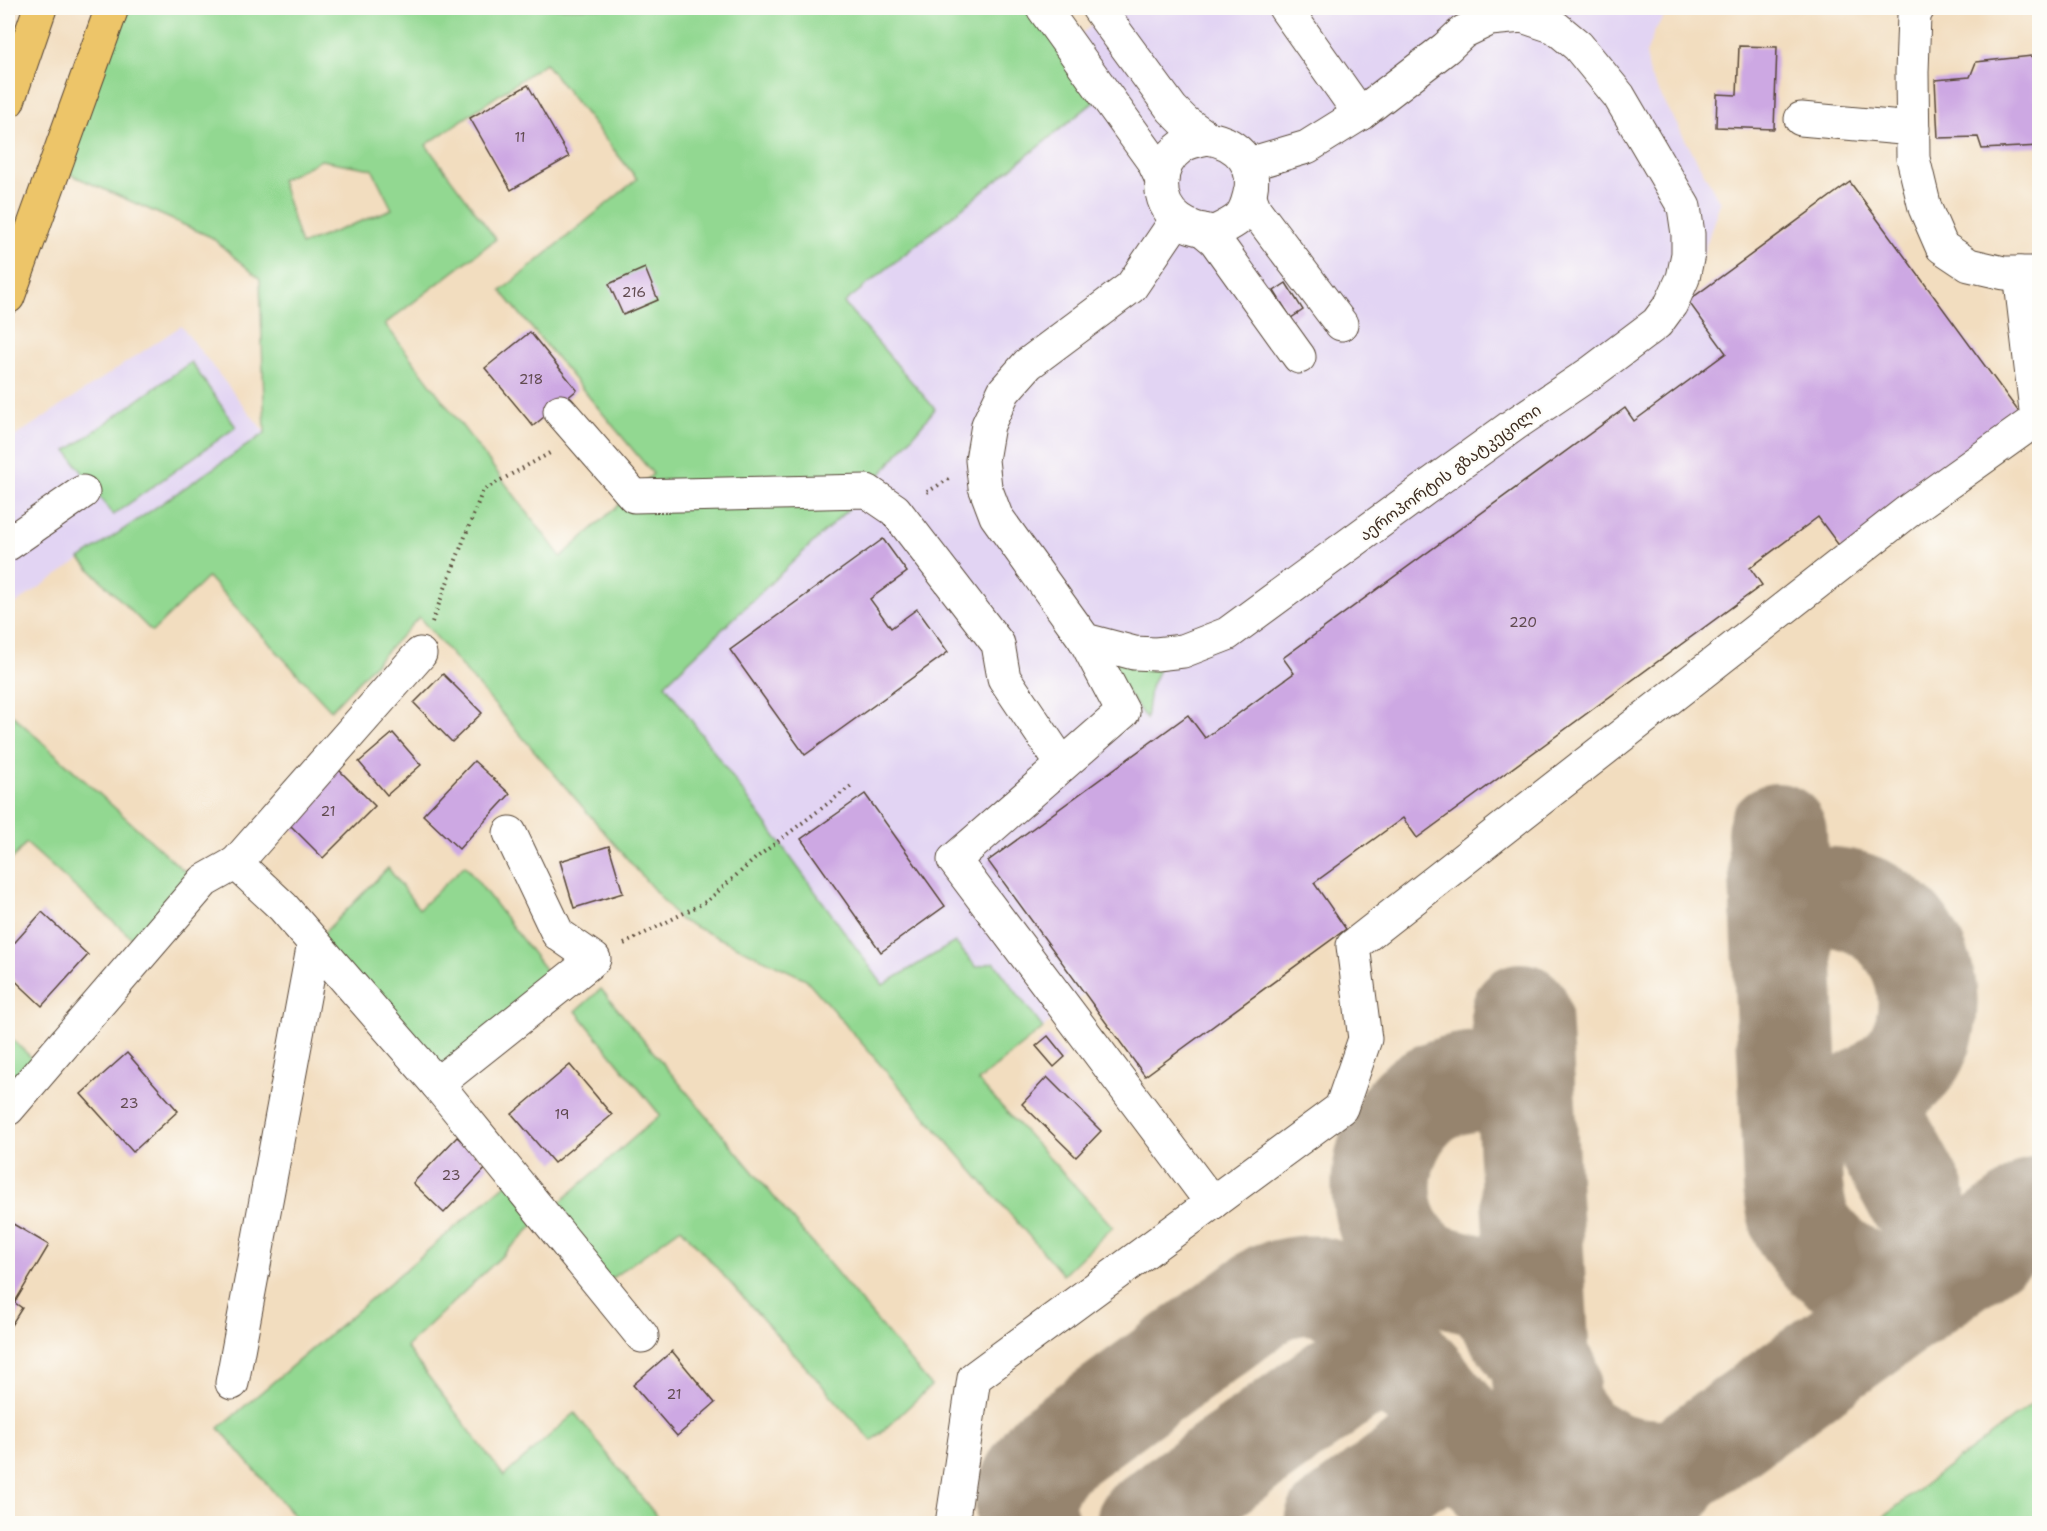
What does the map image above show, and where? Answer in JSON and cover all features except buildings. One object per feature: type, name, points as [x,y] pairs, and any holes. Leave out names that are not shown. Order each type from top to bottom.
[{"type":"main road","points":[[8,101],[40,8]]},
{"type":"main road","points":[[8,297],[112,8]]},
{"type":"street","points":[[1043,8],[1153,161],[1162,180]]},
{"type":"street","points":[[1098,8],[1172,109],[1185,122],[1208,138],[1236,148],[1248,164],[1253,187],[1246,208],[1239,218],[1215,232],[1190,225]]},
{"type":"street","points":[[952,1524],[974,1378],[1341,1108],[1365,1039],[1353,946],[1911,509],[2038,418],[2030,273],[2004,273],[1969,265],[1942,247],[1925,208],[1913,158],[1912,72],[1914,15],[1918,8]]},
{"type":"street","points":[[1296,11],[1360,114]]},
{"type":"street","name":"აეროპორტის გზატკეცილი","points":[[1085,640],[1134,653],[1156,654],[1183,651],[1227,634],[1444,475],[1658,323],[1671,304],[1683,278],[1688,254],[1684,207],[1619,96],[1578,46],[1555,27],[1522,16],[1490,19],[1463,32],[1446,48],[1360,114],[1307,147],[1248,164]]},
{"type":"street","points":[[1801,119],[1912,129]]},
{"type":"street","points":[[1208,138],[1183,145],[1173,154],[1166,165],[1162,180],[1164,200],[1169,211],[1215,240],[1299,357]]},
{"type":"street","points":[[1250,197],[1255,210],[1341,324]]},
{"type":"street","points":[[1190,225],[1131,287],[1028,364],[1004,390],[988,425],[982,460],[985,487],[996,516],[1085,640],[1123,712],[954,860],[1212,1203]]},
{"type":"street","points":[[560,411],[634,496],[867,491],[896,510],[998,644],[1004,678],[1062,764]]},
{"type":"street","points":[[8,544],[83,492]]},
{"type":"street","points":[[8,1109],[204,881],[236,863],[420,654]]},
{"type":"street","points":[[437,1084],[594,960],[558,934],[510,833]]},
{"type":"street","points":[[236,863],[283,907],[437,1084],[642,1336]]},
{"type":"street","points":[[232,1383],[314,943]]},
{"type":"path","points":[[420,654],[483,490],[582,436]]},
{"type":"path","points":[[896,510],[982,460]]},
{"type":"path","points":[[594,960],[707,901],[756,858],[851,786]]},
{"type":"shaded area","points":[[1113,8],[1669,8],[1654,32],[1646,54],[1650,76],[1720,202],[1688,301],[1726,353],[1634,421],[1624,408],[1284,658],[1294,673],[1205,738],[1188,715],[988,861],[1086,993],[1043,1028],[995,963],[883,985],[665,684],[867,491],[935,409],[844,303],[1105,93],[1069,43]]},
{"type":"shaded area","points":[[181,326],[265,433],[8,609],[8,441]]},
{"type":"green space","points":[[112,8],[1043,8],[1105,93],[844,303],[935,409],[867,491],[665,684],[883,985],[955,942],[976,967],[994,962],[1043,1028],[978,1081],[1113,1227],[1063,1275],[806,979],[680,920],[419,617],[331,710],[208,577],[152,632],[80,559],[265,433],[260,279],[211,237],[54,167]],"holes":[[[545,63],[637,179],[501,291],[653,474],[561,557],[385,324],[496,239],[426,145]],[[321,160],[372,169],[392,209],[301,245],[281,180]]]},
{"type":"green space","points":[[191,362],[236,427],[113,515],[67,451]]},
{"type":"green space","points":[[1101,655],[1160,667],[1150,689],[1146,719]]},
{"type":"green space","points":[[8,711],[182,869],[204,881],[145,950],[26,843],[8,864]]},
{"type":"green space","points":[[465,865],[554,981],[437,1084],[314,943],[388,868],[419,909]]},
{"type":"green space","points":[[601,989],[931,1386],[872,1441],[681,1228],[601,1286],[544,1216],[660,1115],[576,1011]]},
{"type":"green space","points":[[8,1036],[43,1068],[8,1109]]},
{"type":"green space","points":[[513,1178],[544,1216],[406,1347],[504,1476],[575,1413],[662,1523],[300,1523],[219,1428]]},
{"type":"green space","points":[[2039,1398],[2039,1523],[1875,1523]]},
{"type":"taxiway","points":[[1777,833],[1793,1186],[1800,1221],[1811,1239],[1825,1254],[1852,1274],[1879,1283],[1936,1282]]},
{"type":"taxiway","points":[[1780,909],[1814,897],[1848,900],[1874,910],[1896,926],[1912,948],[1923,973],[1928,999],[1925,1027],[1914,1054],[1904,1068],[1863,1099],[1916,1197]]},
{"type":"taxiway","points":[[1521,1013],[1540,1362],[1544,1394],[1555,1415],[1574,1440],[1609,1461],[1634,1467],[1675,1470],[1643,1524]]},
{"type":"taxiway","points":[[1525,1085],[1493,1080],[1454,1085],[1430,1094],[1405,1117],[1392,1138],[1384,1161],[1381,1185],[1384,1209],[1392,1232],[1405,1252],[1429,1272],[1490,1288],[1550,1377]]},
{"type":"taxiway","points":[[1613,1500],[1675,1470],[2040,1206]]},
{"type":"taxiway","points":[[1029,1524],[1025,1504],[1029,1486],[1050,1453],[1271,1292],[1302,1285],[1328,1289],[1349,1297],[1457,1425],[1517,1510],[1541,1518],[1570,1520]]},
{"type":"taxiway","points":[[1145,1524],[1354,1372],[1373,1367],[1394,1367],[1421,1382]]},
{"type":"taxiway","points":[[1334,1524],[1414,1464],[1438,1454],[1480,1457]]}]
